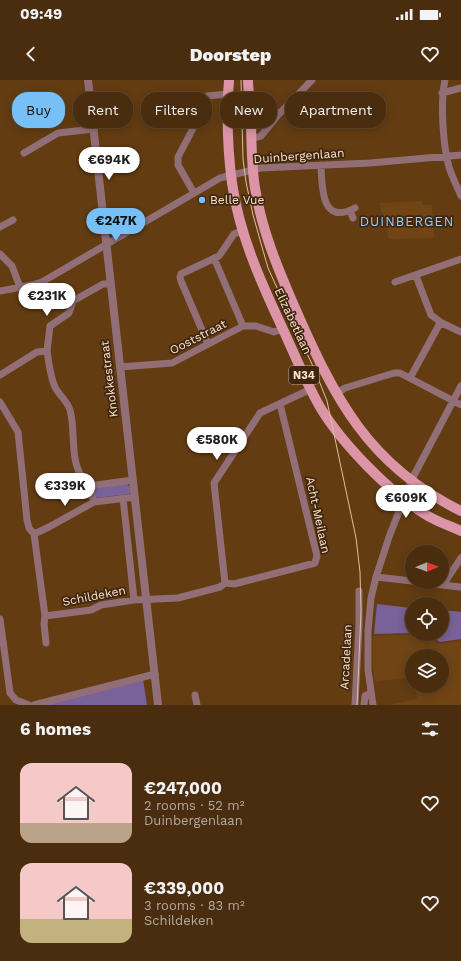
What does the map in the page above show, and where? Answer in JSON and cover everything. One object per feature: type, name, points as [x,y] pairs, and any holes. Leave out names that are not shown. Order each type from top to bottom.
[{"type":"main road","name":"Elizabetlaan","points":[[228,92],[229,80]]},
{"type":"main road","name":"Elizabetlaan","points":[[248,80],[253,170],[255,189],[261,214],[274,259],[314,351],[336,394],[353,421],[386,459],[411,481],[461,511]]},
{"type":"main road","name":"Elizabetlaan","points":[[228,128],[231,176],[243,230],[256,270],[311,390],[326,415],[345,441],[368,466],[404,499],[428,516],[461,531]]},
{"type":"street","name":"Knokkestraat","points":[[88,80],[158,705]]},
{"type":"street","points":[[251,139],[261,136],[278,115],[312,80]]},
{"type":"street","points":[[444,80],[442,93],[446,157],[449,169],[461,196]]},
{"type":"street","points":[[442,93],[461,88]]},
{"type":"street","points":[[194,194],[181,170],[178,157],[200,115],[207,96],[220,95]]},
{"type":"street","points":[[24,153],[58,134],[94,129]]},
{"type":"street","name":"Duinbergenlaan","points":[[0,291],[20,288],[42,282],[220,178],[260,168],[461,155]]},
{"type":"street","points":[[321,165],[324,198],[326,204],[335,212],[352,210],[353,218]]},
{"type":"street","points":[[0,227],[13,220]]},
{"type":"street","points":[[208,344],[180,277],[181,274],[219,256],[234,234],[243,230]]},
{"type":"street","points":[[0,254],[12,266],[20,288]]},
{"type":"street","points":[[214,258],[244,326]]},
{"type":"street","points":[[395,282],[416,276],[461,259]]},
{"type":"street","points":[[416,276],[431,314],[442,323],[461,332]]},
{"type":"street","points":[[94,502],[89,486],[82,479],[77,469],[70,409],[56,388],[51,376],[47,351],[50,326],[69,313],[74,301],[103,284],[110,284]]},
{"type":"street","points":[[410,378],[439,325],[442,323]]},
{"type":"street","name":"Ooststraat","points":[[120,367],[172,363],[244,326],[256,326],[274,332],[283,329]]},
{"type":"street","points":[[0,375],[37,352],[47,351]]},
{"type":"street","points":[[336,394],[345,388],[394,373],[400,373],[461,405]]},
{"type":"street","name":"Arcadelaan","points":[[373,705],[370,693],[368,654],[370,610],[376,577],[389,537],[411,481],[461,386]]},
{"type":"street","points":[[224,583],[214,483],[260,412],[311,390]]},
{"type":"street","points":[[0,402],[18,432],[29,528],[34,534],[45,616],[44,624],[46,643]]},
{"type":"street","name":"Acht-Meilaan","points":[[146,598],[178,598],[220,586],[224,583],[234,584],[313,564],[317,560],[280,404]]},
{"type":"street","points":[[89,486],[133,480]]},
{"type":"street","points":[[34,534],[94,502],[135,497]]},
{"type":"street","points":[[123,498],[134,600]]},
{"type":"street","points":[[449,576],[461,558]]},
{"type":"street","points":[[376,577],[405,580]]},
{"type":"street","points":[[449,586],[460,587]]},
{"type":"street","name":"Arcadelaan","points":[[355,705],[359,591]]},
{"type":"street","name":"Schildeken","points":[[45,616],[91,610],[101,605],[146,598]]},
{"type":"street","name":"Arcadelaan","points":[[358,611],[370,610]]},
{"type":"street","points":[[0,619],[10,693],[16,700],[29,705]]},
{"type":"street","points":[[34,705],[155,674]]},
{"type":"street","name":"Arcadelaan","points":[[364,705],[365,696],[370,693]]},
{"type":"street","points":[[195,695],[197,705]]},
{"type":"shaded area","points":[[422,201],[423,205],[432,205],[434,238],[389,239],[379,203]]},
{"type":"shaded area","points":[[128,484],[131,491],[129,494],[97,498],[95,496],[94,488]]},
{"type":"shaded area","points":[[377,604],[405,607],[405,633],[374,634]]},
{"type":"shaded area","points":[[449,611],[461,612],[461,639],[449,641]]},
{"type":"shaded area","points":[[405,635],[405,641],[434,641],[438,644],[461,641],[461,705],[388,705],[417,699],[416,693],[449,693],[449,649],[405,649],[405,678],[375,682],[373,666],[373,636]]},
{"type":"shaded area","points":[[143,679],[147,705],[43,705]]},
{"type":"tram line","points":[[241,80],[243,159],[253,215],[268,268],[316,373],[327,401],[356,538],[360,572],[361,611],[357,705]]},
{"type":"place","name":"Belle Vue","points":[[202,200]]},
{"type":"district","name":"DUINBERGEN","points":[[407,221]]}]
